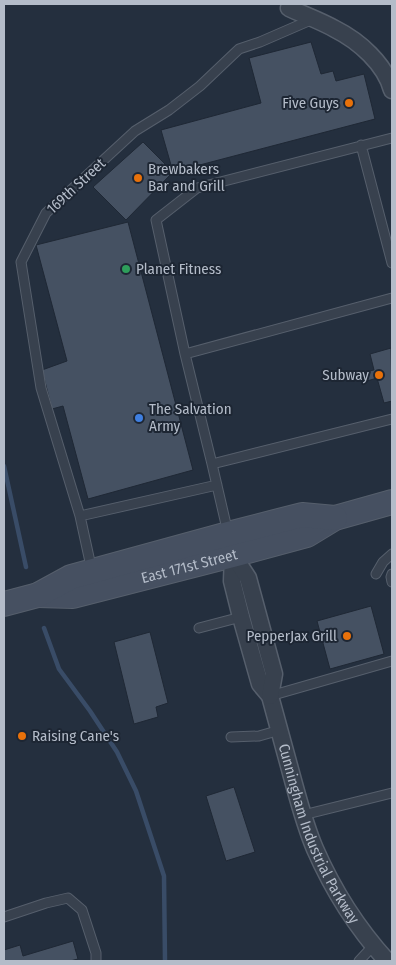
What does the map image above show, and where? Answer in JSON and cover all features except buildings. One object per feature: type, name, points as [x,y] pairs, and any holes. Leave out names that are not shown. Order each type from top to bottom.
[{"type":"main road","name":"East 171st Street","points":[[4,604],[38,595],[71,577],[97,580],[231,545],[302,515],[335,518],[392,502]]},
{"type":"street","points":[[289,8],[335,29],[356,42],[375,60],[390,80],[392,90]]},
{"type":"street","name":"Cunningham Industrial Parkway","points":[[231,545],[232,581],[241,617],[260,684],[270,696],[303,815],[315,848],[331,882],[350,913],[373,946],[387,961]]},
{"type":"street","name":"Cunningham Industrial Parkway","points":[[231,545],[248,578],[274,674],[270,696]]},
{"type":"lane","name":"169th Street","points":[[97,580],[80,516],[41,388],[22,262],[46,213],[135,131],[169,110],[192,92],[239,49],[313,19]]},
{"type":"lane","points":[[231,545],[185,354],[156,220],[197,188],[392,138]]},
{"type":"lane","points":[[362,145],[392,263]]},
{"type":"lane","points":[[185,354],[392,298]]},
{"type":"lane","points":[[212,464],[392,419]]},
{"type":"lane","points":[[80,516],[217,484]]},
{"type":"lane","points":[[376,574],[383,562],[392,554]]},
{"type":"lane","points":[[392,574],[392,582]]},
{"type":"lane","points":[[199,628],[241,617]]},
{"type":"lane","points":[[270,696],[392,661]]},
{"type":"lane","points":[[231,737],[259,736],[280,730]]},
{"type":"lane","points":[[303,815],[392,793]]},
{"type":"lane","points":[[4,917],[68,898],[82,910],[96,953],[96,961]]},
{"type":"lane","points":[[359,961],[373,946]]},
{"type":"waterway","points":[[4,466],[26,567]]},
{"type":"waterway","points":[[44,628],[59,669],[117,752],[136,791],[164,876],[165,961]]},
{"type":"place","name":"Five Guys","points":[[349,103]]},
{"type":"place","name":"Brewbakers Bar and Grill","points":[[138,178]]},
{"type":"place","name":"Planet Fitness","points":[[126,269]]},
{"type":"place","name":"Subway","points":[[379,375]]},
{"type":"place","name":"The Salvation Army","points":[[139,418]]},
{"type":"place","name":"PepperJax Grill","points":[[347,636]]},
{"type":"place","name":"Raising Cane's","points":[[22,736]]}]
